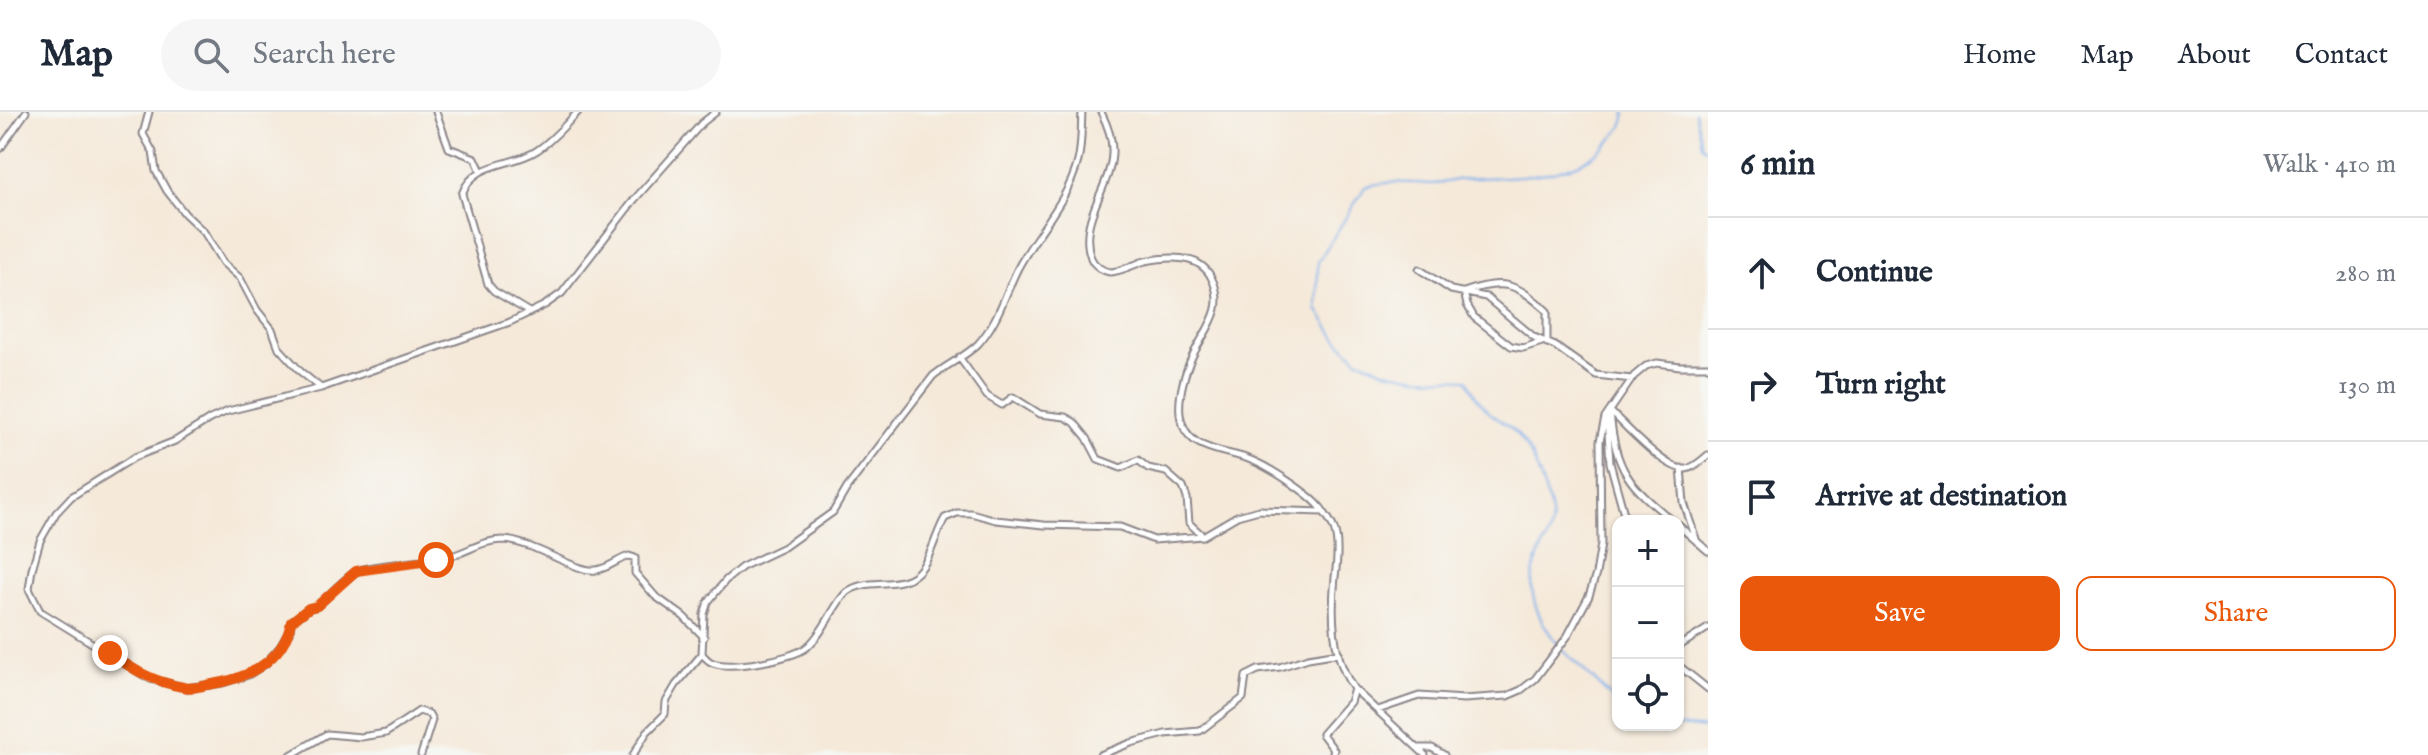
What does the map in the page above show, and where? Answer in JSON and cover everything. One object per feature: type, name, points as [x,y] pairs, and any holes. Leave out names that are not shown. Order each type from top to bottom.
[{"type":"street","points":[[0,149],[26,112]]},
{"type":"street","points":[[149,112],[143,134],[167,191],[204,232],[223,263],[240,278],[257,310],[272,329],[279,348],[321,388]]},
{"type":"street","points":[[436,112],[449,148],[475,158],[481,171]]},
{"type":"street","points":[[530,312],[494,291],[482,272],[462,194],[466,185],[481,171],[533,154],[578,112]]},
{"type":"street","points":[[704,637],[679,612],[655,596],[635,573],[635,558],[616,559],[605,568],[588,570],[524,543],[504,540],[485,542],[436,560],[356,571],[317,606],[309,608],[291,622],[280,647],[265,664],[248,675],[222,683],[187,688],[150,679],[40,611],[29,589],[40,541],[56,513],[71,497],[135,457],[175,441],[219,415],[321,388],[510,322],[562,293],[634,200],[702,123],[716,112]]},
{"type":"street","points":[[633,755],[647,732],[665,714],[666,702],[676,685],[702,654],[704,614],[708,602],[726,580],[742,567],[808,532],[833,512],[847,488],[933,376],[976,345],[994,325],[1018,268],[1037,234],[1059,206],[1078,161],[1082,112]]},
{"type":"street","points":[[1101,112],[1109,130],[1112,153],[1088,232],[1093,262],[1109,272],[1145,261],[1187,259],[1208,272],[1215,286],[1213,321],[1191,358],[1183,385],[1179,402],[1183,424],[1200,443],[1217,453],[1259,464],[1311,499],[1323,512],[1334,528],[1336,570],[1333,615],[1346,675],[1354,689],[1425,755]]},
{"type":"street","points":[[1419,269],[1450,289],[1486,297],[1528,333],[1597,376],[1632,379]]},
{"type":"street","points":[[1464,292],[1489,283],[1513,287],[1530,296],[1547,311],[1545,343]]},
{"type":"street","points":[[1464,292],[1474,317],[1511,346],[1523,348],[1545,343]]},
{"type":"street","points":[[959,357],[987,396],[1002,405],[1013,397],[1040,414],[1065,417],[1074,422],[1098,459],[1121,468],[1138,460],[1148,468],[1166,472],[1183,487],[1189,523],[1203,536]]},
{"type":"street","points":[[1378,710],[1419,696],[1464,699],[1507,696],[1528,685],[1556,654],[1583,608],[1599,562],[1600,441],[1608,413],[1632,379],[1646,366],[1657,363],[1708,366]]},
{"type":"street","points":[[1608,413],[1644,444],[1681,468],[1692,467],[1708,455]]},
{"type":"street","points":[[1608,413],[1610,463],[1624,515]]},
{"type":"street","points":[[1608,413],[1621,469],[1646,500],[1665,515]]},
{"type":"street","points":[[1681,468],[1684,503],[1697,542]]},
{"type":"street","points":[[702,654],[712,663],[730,665],[755,663],[805,649],[826,626],[844,594],[861,583],[910,578],[919,571],[945,518],[957,513],[1044,525],[1120,527],[1154,540],[1203,536],[1237,516],[1259,510],[1323,512]]},
{"type":"street","points":[[1684,530],[1708,551]]},
{"type":"street","points":[[1684,643],[1708,628]]},
{"type":"street","points":[[1100,755],[1165,734],[1200,731],[1243,698],[1246,676],[1258,670],[1339,653]]},
{"type":"street","points":[[1684,670],[1708,689]]},
{"type":"street","points":[[1332,755],[1334,750],[1322,734],[1350,702],[1354,689]]},
{"type":"street","points":[[291,755],[327,734],[361,737],[386,733],[422,711],[431,716],[432,723],[421,755]]},
{"type":"street","points":[[1418,748],[1432,748],[1444,755]]},
{"type":"waterway","points":[[1558,644],[1541,619],[1532,590],[1534,570],[1550,530],[1551,512],[1535,465],[1522,440],[1514,430],[1483,407],[1467,379],[1389,372],[1357,359],[1336,338],[1317,309],[1318,262],[1365,187],[1390,183],[1436,184],[1559,170],[1593,156],[1620,129],[1626,112]]},
{"type":"waterway","points":[[1695,112],[1702,145],[1708,150]]},
{"type":"waterway","points":[[1562,649],[1612,698]]},
{"type":"waterway","points":[[1684,727],[1708,729]]},
{"type":"route","points":[[110,653],[150,679],[187,688],[222,683],[248,675],[265,664],[280,647],[291,622],[309,608],[317,606],[356,571],[436,560]]}]
